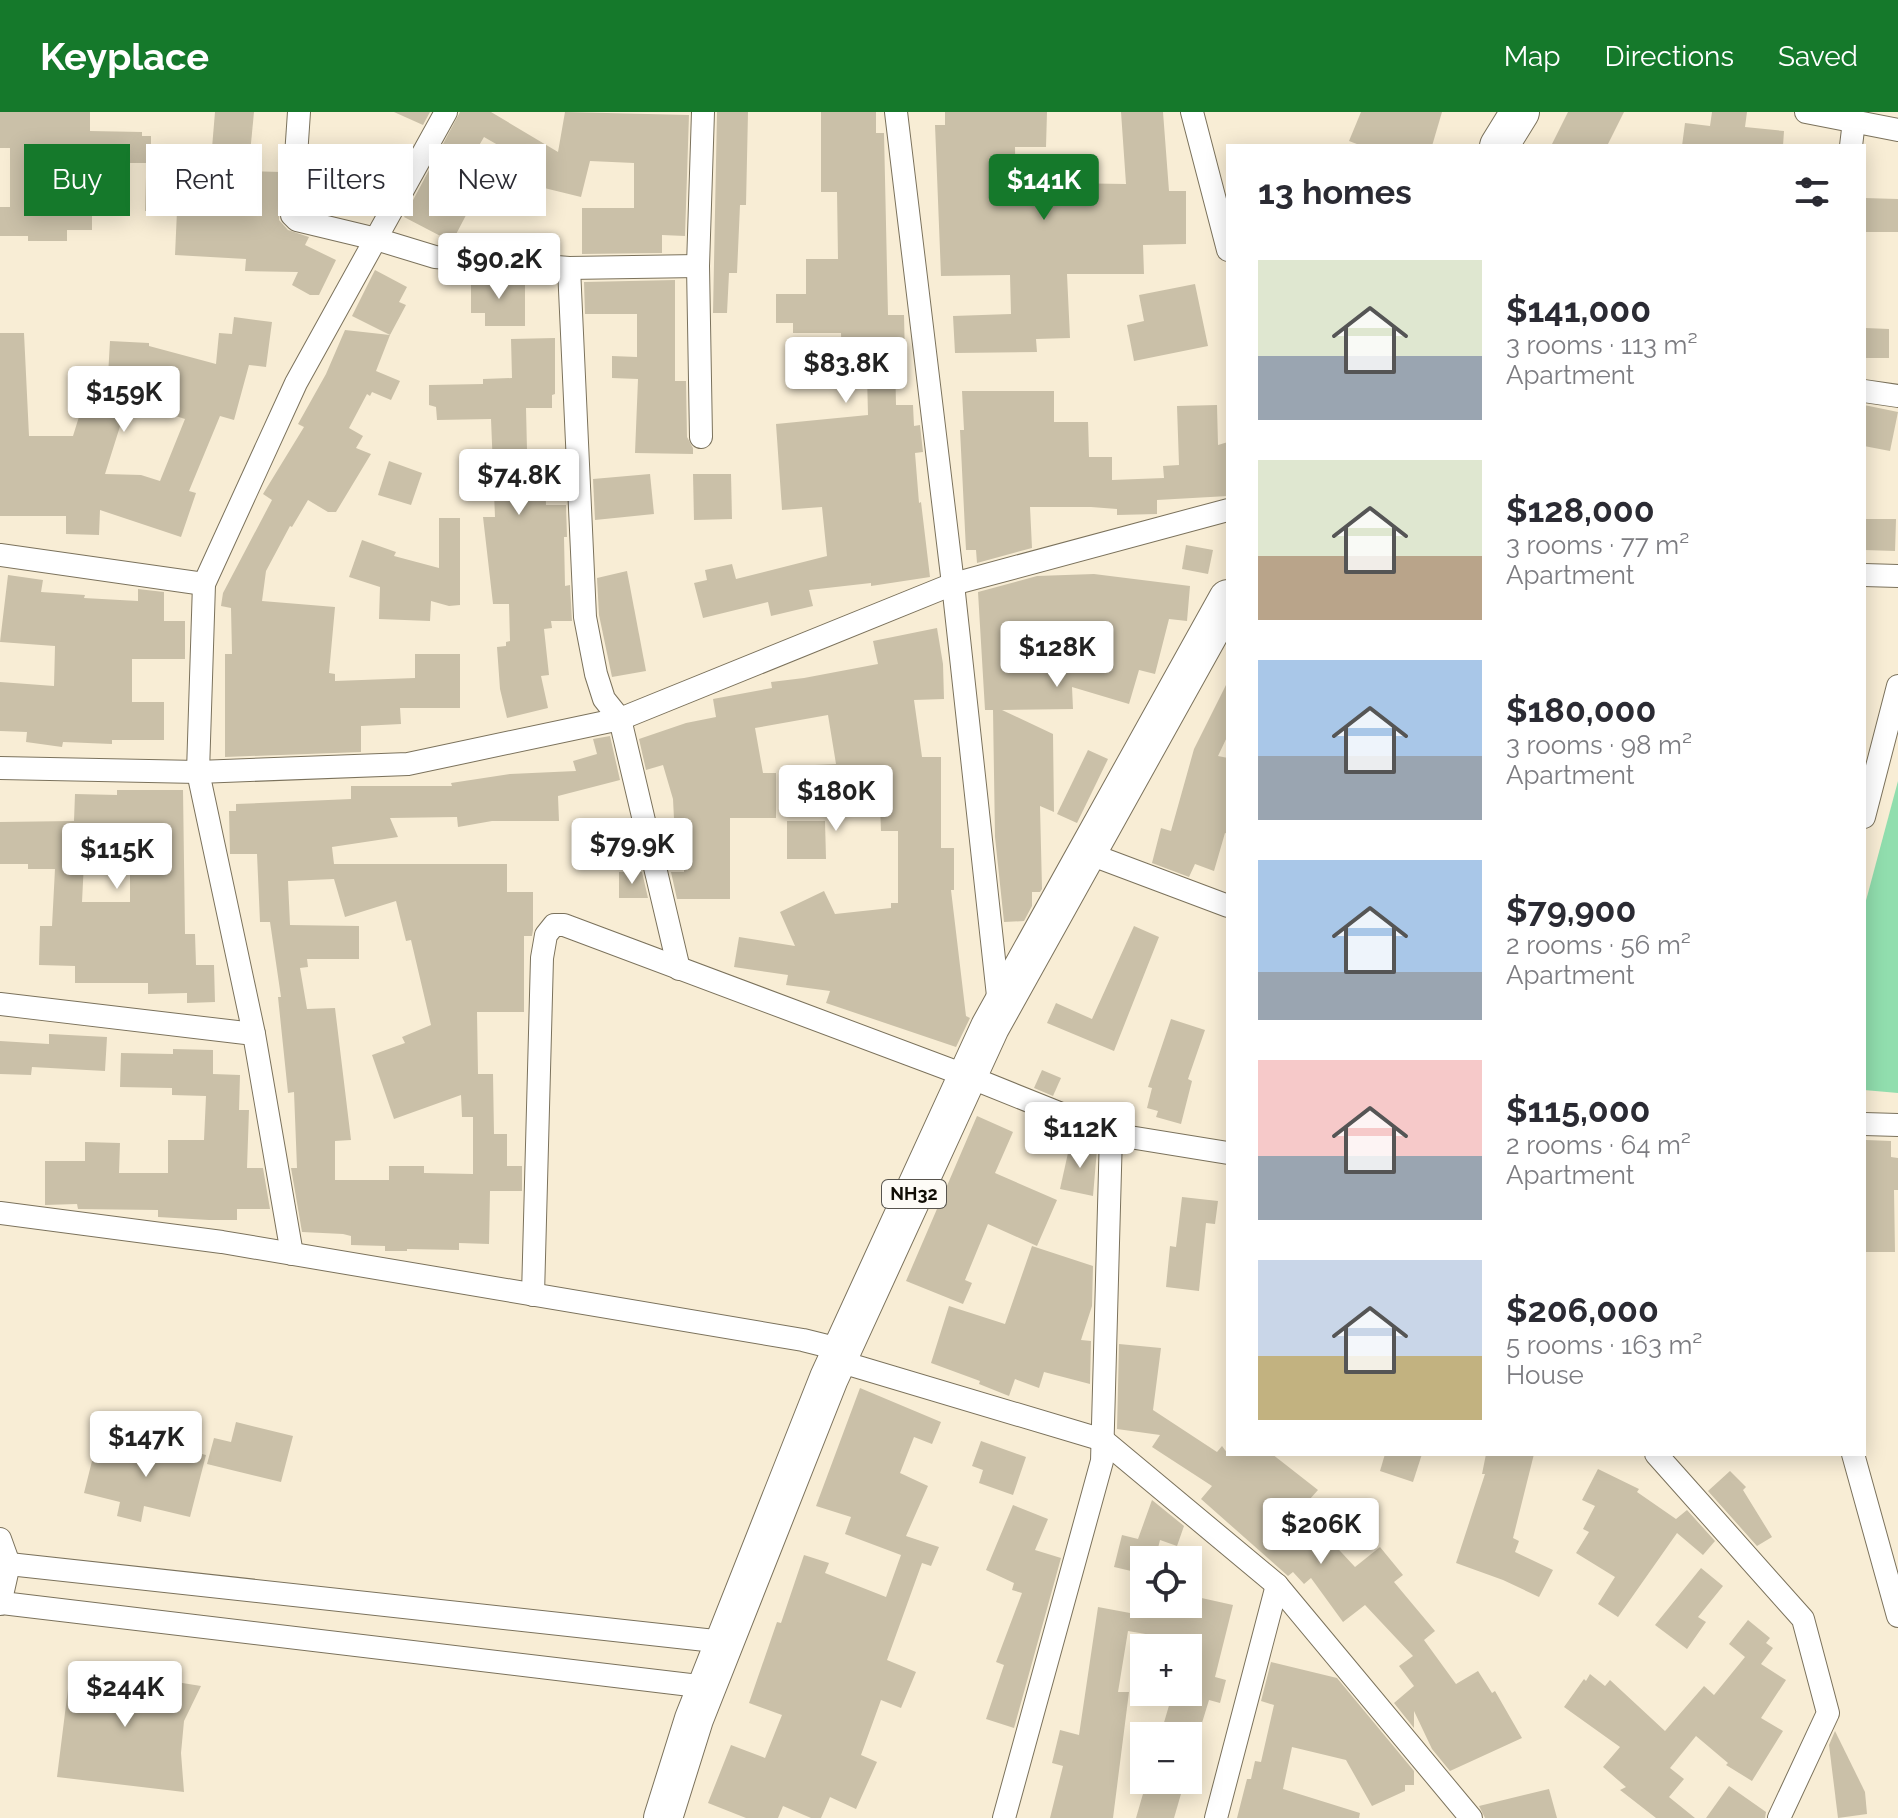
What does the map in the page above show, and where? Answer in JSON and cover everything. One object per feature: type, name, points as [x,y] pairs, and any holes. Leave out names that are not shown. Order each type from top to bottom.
[{"type":"highway","points":[[1500,144],[1520,112]]},
{"type":"highway","name":"NH32","points":[[663,1818],[724,1642],[841,1355],[967,1076],[999,1009],[1226,603]]},
{"type":"street","points":[[299,112],[292,215],[297,220],[435,257],[569,268],[698,266]]},
{"type":"street","points":[[292,1254],[254,1034],[198,772],[204,584],[296,383],[446,112]]},
{"type":"street","points":[[701,437],[698,266],[703,112]]},
{"type":"street","points":[[896,112],[953,584],[999,1009]]},
{"type":"street","points":[[1192,112],[1226,242]]},
{"type":"street","points":[[1806,112],[1898,130]]},
{"type":"street","points":[[1851,144],[1854,121]]},
{"type":"street","points":[[569,268],[585,617],[604,699],[620,719],[679,969]]},
{"type":"street","points":[[1866,391],[1898,396]]},
{"type":"street","points":[[0,768],[198,772],[408,764],[620,719],[953,584],[1226,511]]},
{"type":"street","points":[[0,555],[204,584]]},
{"type":"street","points":[[1866,575],[1898,576]]},
{"type":"street","points":[[1866,809],[1898,686]]},
{"type":"street","points":[[1087,853],[1226,905]]},
{"type":"street","points":[[533,1295],[542,958],[546,935],[554,925],[564,925],[967,1076],[1111,1134],[1226,1153]]},
{"type":"street","points":[[0,1004],[254,1034]]},
{"type":"street","points":[[1866,1124],[1898,1125]]},
{"type":"street","points":[[1004,1818],[1102,1461],[1111,1134]]},
{"type":"street","points":[[0,1213],[292,1254],[803,1340],[1103,1440],[1277,1585],[1471,1818]]},
{"type":"street","points":[[1658,1456],[1803,1619],[1828,1713],[1779,1818]]},
{"type":"street","points":[[1854,1456],[1898,1616]]},
{"type":"street","points":[[0,1539],[9,1564],[1,1603],[707,1687]]},
{"type":"street","points":[[9,1564],[724,1642]]},
{"type":"street","points":[[1216,1818],[1277,1585]]},
{"type":"green space","points":[[1898,781],[1898,1093],[1866,1090],[1866,901]]},
{"type":"building","points":[[0,112],[90,112],[90,131],[142,132],[142,136],[151,136],[151,144],[146,144],[146,163],[130,163],[130,144],[24,144],[24,216],[92,216],[92,230],[67,230],[67,241],[28,241],[28,236],[0,236],[0,207],[10,207],[10,148],[0,148]]},
{"type":"building","points":[[215,112],[254,112],[251,144],[212,144]]},
{"type":"building","points":[[394,112],[430,112],[423,125]]},
{"type":"building","points":[[460,112],[491,112],[545,144],[496,144],[484,137],[480,144],[443,144]]},
{"type":"building","points":[[565,112],[689,115],[685,236],[662,235],[662,253],[582,254],[582,208],[634,208],[634,163],[590,161],[581,197],[546,188],[546,145],[558,152]]},
{"type":"building","points":[[717,112],[748,112],[746,205],[740,205],[737,273],[729,273],[727,313],[713,313]]},
{"type":"building","points":[[821,112],[876,112],[876,133],[884,133],[888,315],[904,315],[905,358],[895,359],[896,405],[913,405],[914,426],[920,425],[923,452],[915,453],[930,577],[871,586],[871,583],[809,590],[813,606],[771,616],[768,602],[703,618],[694,583],[707,580],[705,570],[732,564],[736,579],[827,556],[822,507],[782,510],[776,424],[868,415],[867,375],[849,375],[849,366],[842,366],[841,333],[793,333],[793,323],[776,323],[776,294],[806,294],[806,259],[838,259],[837,192],[821,192]]},
{"type":"building","points":[[945,112],[1047,112],[1046,147],[1015,147],[1016,206],[1061,206],[1061,183],[1126,184],[1121,112],[1163,112],[1169,191],[1186,191],[1186,244],[1143,245],[1144,274],[1067,274],[1070,338],[1036,339],[1037,352],[955,353],[953,316],[1011,314],[1010,275],[941,276],[935,125],[945,125]]},
{"type":"building","points":[[1361,112],[1442,112],[1433,144],[1357,144],[1349,141]]},
{"type":"building","points":[[1568,112],[1624,112],[1608,144],[1552,144]]},
{"type":"building","points":[[1712,112],[1747,112],[1745,127],[1784,131],[1783,144],[1682,144],[1685,123],[1710,126]]},
{"type":"building","points":[[429,170],[429,216],[466,216],[452,242],[404,217],[413,216],[413,200]]},
{"type":"building","points":[[262,171],[278,172],[279,220],[288,230],[309,237],[305,245],[336,260],[319,295],[310,295],[292,285],[298,272],[245,271],[246,259],[175,255],[177,216],[262,216]]},
{"type":"building","points":[[1866,198],[1898,199],[1898,232],[1866,232]]},
{"type":"building","points":[[375,270],[407,287],[399,302],[406,305],[390,335],[352,316]]},
{"type":"building","points":[[471,279],[519,279],[519,282],[525,282],[525,326],[485,326],[485,313],[471,313]]},
{"type":"building","points":[[675,280],[675,381],[686,381],[687,437],[693,454],[635,453],[638,379],[612,378],[612,356],[637,357],[637,314],[585,314],[584,282]]},
{"type":"building","points":[[1195,284],[1208,346],[1134,361],[1127,325],[1144,321],[1139,295]]},
{"type":"building","points":[[234,317],[272,322],[266,367],[249,365],[234,420],[220,416],[189,491],[196,493],[181,537],[100,510],[99,535],[66,534],[66,516],[0,516],[0,333],[24,333],[29,436],[73,436],[83,404],[106,411],[110,341],[149,343],[149,346],[216,364],[219,333],[232,334]],"holes":[[[128,401],[185,419],[160,481],[141,475],[105,474]]]},
{"type":"building","points":[[1866,328],[1889,329],[1889,358],[1866,358]]},
{"type":"building","points":[[345,330],[390,335],[376,371],[400,381],[391,400],[372,392],[370,396],[367,394],[349,428],[363,436],[356,448],[371,454],[336,512],[328,512],[308,500],[266,571],[262,601],[335,607],[329,673],[335,674],[335,681],[415,678],[415,654],[460,654],[460,708],[400,708],[401,724],[361,726],[361,752],[225,757],[225,654],[232,654],[231,608],[221,606],[223,593],[272,500],[263,494],[304,427],[298,424],[326,374]]},
{"type":"building","points":[[555,338],[552,408],[526,408],[527,450],[544,450],[546,505],[566,505],[565,586],[570,585],[572,621],[551,621],[552,628],[544,629],[549,675],[541,676],[548,708],[507,718],[500,689],[497,647],[506,646],[506,642],[510,641],[509,604],[493,604],[483,517],[495,517],[491,419],[437,420],[436,407],[429,405],[429,385],[483,384],[483,379],[512,378],[511,339]]},
{"type":"building","points":[[962,391],[1054,391],[1054,422],[1088,422],[1089,457],[1112,457],[1112,480],[1164,478],[1163,466],[1179,465],[1177,406],[1217,405],[1218,445],[1226,443],[1226,496],[1157,500],[1157,514],[1117,515],[1117,509],[1091,507],[1030,507],[1032,548],[977,563],[976,550],[966,550],[960,430],[964,430]]},
{"type":"building","points":[[1866,405],[1898,412],[1890,451],[1866,446]]},
{"type":"building","points":[[389,461],[422,473],[411,505],[378,495]]},
{"type":"building","points":[[650,474],[654,514],[595,520],[593,479]]},
{"type":"building","points":[[693,474],[731,474],[732,519],[694,520]]},
{"type":"building","points":[[439,518],[460,518],[460,605],[449,606],[431,601],[430,621],[379,619],[380,587],[349,577],[362,540],[396,552],[394,556],[439,568]]},
{"type":"building","points":[[1866,519],[1896,519],[1895,551],[1866,550]]},
{"type":"building","points":[[1186,545],[1213,550],[1208,574],[1182,569]]},
{"type":"building","points":[[627,571],[646,671],[612,677],[599,615],[597,578]]},
{"type":"building","points":[[1094,574],[1190,586],[1187,621],[1169,619],[1155,674],[1139,670],[1129,704],[1072,687],[1073,709],[1002,710],[1053,734],[1054,812],[1040,806],[1042,889],[1032,892],[1032,906],[1024,921],[1004,922],[995,837],[993,710],[985,710],[978,592],[1037,576]]},
{"type":"building","points":[[8,575],[43,580],[41,592],[85,595],[84,598],[138,601],[138,589],[164,592],[164,621],[185,621],[185,659],[132,659],[132,702],[164,702],[164,740],[112,740],[112,744],[63,742],[62,747],[26,742],[27,732],[0,731],[0,682],[54,686],[55,646],[0,642]]},
{"type":"building","points":[[937,628],[943,664],[944,699],[914,700],[922,757],[941,757],[941,848],[954,848],[954,890],[951,890],[966,1016],[970,1018],[956,1047],[826,1003],[830,991],[786,985],[788,975],[734,967],[739,937],[795,946],[780,912],[824,891],[835,914],[891,908],[891,903],[898,903],[898,831],[881,831],[880,804],[816,805],[815,765],[836,764],[828,715],[755,728],[763,773],[776,773],[776,818],[730,818],[730,899],[677,899],[671,872],[684,872],[684,819],[674,819],[673,799],[663,765],[646,770],[639,739],[686,723],[716,717],[713,699],[772,688],[771,682],[878,664],[873,641]]},
{"type":"building","points":[[1226,685],[1226,739],[1218,756],[1226,758],[1226,833],[1214,871],[1195,864],[1189,877],[1152,863],[1161,828],[1171,831],[1194,749]]},
{"type":"building","points":[[610,736],[620,780],[558,796],[559,821],[492,821],[458,827],[457,817],[390,818],[398,837],[332,847],[334,864],[507,864],[507,892],[533,892],[532,936],[524,936],[524,1012],[477,1012],[478,1074],[493,1074],[494,1134],[507,1134],[507,1166],[522,1166],[522,1191],[490,1191],[489,1244],[459,1243],[459,1250],[385,1251],[385,1246],[351,1245],[351,1236],[343,1234],[302,1232],[291,1168],[297,1168],[294,1092],[288,1093],[278,997],[281,997],[270,922],[260,922],[257,854],[230,854],[229,811],[236,811],[236,804],[351,799],[351,786],[452,786],[451,783],[510,774],[576,771],[573,761],[597,754],[593,739]],"holes":[[[334,879],[345,917],[396,901],[406,941],[411,940],[431,1025],[402,1037],[405,1043],[372,1055],[394,1119],[461,1095],[462,1117],[473,1117],[473,1174],[424,1173],[424,1166],[389,1166],[389,1180],[335,1180],[335,1141],[351,1140],[335,1008],[307,1009],[300,968],[308,967],[307,959],[359,959],[359,926],[290,925],[288,881]]]},
{"type":"building","points":[[1088,750],[1108,759],[1077,823],[1057,814]]},
{"type":"building","points":[[117,790],[183,790],[185,934],[195,934],[196,965],[214,965],[215,1002],[187,1003],[187,993],[148,994],[148,983],[75,983],[75,966],[39,965],[40,926],[52,926],[55,869],[28,869],[28,864],[0,864],[0,822],[74,821],[75,794],[117,795]],"holes":[[[84,862],[130,863],[130,902],[82,902]]]},
{"type":"building","points":[[787,821],[825,821],[826,859],[787,859]]},
{"type":"building","points":[[619,872],[642,872],[648,898],[619,898]]},
{"type":"building","points":[[1134,926],[1159,937],[1114,1051],[1047,1023],[1056,1003],[1092,1019]]},
{"type":"building","points":[[1171,1019],[1205,1030],[1188,1079],[1192,1081],[1181,1124],[1156,1117],[1158,1111],[1147,1108],[1152,1088],[1148,1087]]},
{"type":"building","points":[[49,1034],[107,1037],[105,1071],[32,1067],[31,1075],[0,1074],[0,1041],[49,1044]]},
{"type":"building","points":[[173,1049],[213,1050],[213,1074],[240,1075],[239,1110],[249,1110],[247,1168],[263,1168],[270,1209],[237,1209],[237,1220],[209,1220],[158,1217],[158,1210],[78,1209],[77,1204],[45,1205],[45,1161],[85,1161],[85,1142],[120,1143],[119,1173],[168,1173],[168,1140],[204,1140],[206,1096],[172,1095],[172,1088],[120,1087],[121,1053],[173,1054]]},
{"type":"building","points":[[1042,1070],[1061,1078],[1053,1096],[1034,1088]]},
{"type":"building","points":[[977,1116],[1013,1132],[995,1173],[1057,1200],[1037,1246],[988,1224],[965,1280],[972,1283],[963,1304],[906,1281]]},
{"type":"building","points":[[1866,1140],[1891,1141],[1891,1157],[1898,1158],[1898,1190],[1894,1190],[1895,1252],[1866,1252]]},
{"type":"building","points":[[1070,1144],[1097,1149],[1093,1196],[1060,1189]]},
{"type":"building","points":[[1182,1197],[1218,1201],[1215,1224],[1206,1223],[1199,1291],[1166,1287],[1170,1246],[1176,1247]]},
{"type":"building","points":[[1032,1246],[1093,1266],[1092,1306],[1081,1340],[1091,1341],[1090,1384],[1044,1372],[1039,1388],[1015,1379],[1009,1396],[979,1384],[980,1381],[931,1363],[949,1306],[1005,1324]]},
{"type":"building","points":[[1119,1344],[1161,1348],[1153,1410],[1217,1452],[1222,1446],[1226,1456],[1275,1456],[1318,1490],[1301,1509],[1355,1567],[1380,1547],[1403,1575],[1394,1582],[1435,1631],[1424,1640],[1456,1684],[1478,1671],[1492,1693],[1495,1691],[1522,1738],[1450,1771],[1432,1749],[1414,1711],[1414,1728],[1394,1703],[1414,1686],[1399,1666],[1413,1656],[1365,1605],[1343,1622],[1311,1578],[1304,1584],[1293,1572],[1288,1576],[1201,1499],[1212,1486],[1152,1447],[1160,1435],[1117,1429]]},
{"type":"building","points":[[860,1388],[941,1422],[932,1444],[914,1437],[900,1473],[928,1486],[906,1536],[939,1547],[931,1566],[922,1563],[887,1660],[916,1672],[901,1708],[881,1700],[861,1755],[877,1762],[856,1809],[830,1797],[821,1818],[811,1818],[783,1806],[778,1818],[746,1818],[708,1803],[731,1745],[765,1758],[782,1715],[749,1703],[804,1555],[829,1563],[825,1573],[886,1597],[901,1555],[845,1534],[851,1517],[816,1506]]},
{"type":"building","points":[[236,1422],[293,1436],[281,1482],[207,1464],[214,1438],[231,1442]]},
{"type":"building","points":[[97,1441],[147,1454],[151,1441],[206,1455],[190,1517],[144,1506],[141,1522],[117,1516],[120,1502],[84,1493]]},
{"type":"building","points":[[981,1441],[1026,1457],[1013,1495],[979,1483],[983,1470],[972,1466]]},
{"type":"building","points":[[1384,1456],[1421,1456],[1413,1482],[1380,1471]]},
{"type":"building","points":[[1486,1456],[1534,1456],[1513,1538],[1519,1541],[1515,1552],[1553,1570],[1539,1597],[1456,1563],[1485,1474],[1482,1474]]},
{"type":"building","points":[[1598,1469],[1639,1489],[1637,1492],[1676,1519],[1687,1510],[1715,1541],[1703,1555],[1677,1533],[1618,1617],[1598,1604],[1615,1577],[1576,1553],[1589,1532],[1583,1529],[1595,1506],[1582,1500]]},
{"type":"building","points":[[1730,1471],[1746,1487],[1743,1490],[1772,1537],[1757,1546],[1708,1491]]},
{"type":"building","points":[[1152,1500],[1184,1526],[1177,1546],[1160,1540],[1158,1546],[1130,1546],[1130,1571],[1114,1567],[1122,1535],[1138,1539]]},
{"type":"building","points":[[1013,1505],[1048,1519],[1035,1550],[1061,1558],[1014,1728],[986,1719],[1004,1665],[996,1662],[1022,1593],[1012,1590],[1014,1583],[986,1570]]},
{"type":"building","points":[[1701,1568],[1723,1586],[1698,1617],[1706,1622],[1687,1649],[1655,1625]]},
{"type":"building","points":[[1202,1598],[1233,1605],[1215,1677],[1226,1680],[1220,1703],[1209,1700],[1202,1723],[1164,1722],[1169,1706],[1202,1706],[1202,1634],[1128,1631],[1118,1692],[1129,1692],[1113,1818],[1050,1818],[1063,1766],[1052,1763],[1060,1730],[1079,1735],[1098,1607],[1130,1613],[1130,1618],[1202,1618]]},
{"type":"building","points":[[1748,1620],[1770,1638],[1766,1643],[1773,1648],[1761,1664],[1786,1680],[1761,1718],[1783,1731],[1752,1781],[1726,1765],[1728,1763],[1696,1736],[1670,1768],[1684,1779],[1669,1797],[1695,1818],[1656,1818],[1620,1790],[1626,1787],[1603,1767],[1620,1747],[1564,1707],[1590,1674],[1605,1686],[1610,1680],[1665,1731],[1704,1686],[1714,1695],[1745,1657],[1729,1644]]},
{"type":"building","points":[[1271,1662],[1337,1678],[1414,1771],[1414,1785],[1405,1785],[1405,1791],[1372,1806],[1346,1760],[1292,1747],[1283,1789],[1360,1813],[1359,1818],[1237,1818],[1247,1779],[1251,1779],[1255,1761],[1261,1762],[1274,1705],[1261,1701]]},
{"type":"building","points":[[71,1665],[201,1686],[184,1721],[181,1753],[184,1792],[57,1777]]},
{"type":"building","points":[[1835,1731],[1865,1792],[1867,1814],[1838,1818],[1829,1745]]},
{"type":"building","points":[[1729,1786],[1766,1812],[1765,1818],[1706,1818]]},
{"type":"building","points":[[1549,1789],[1557,1818],[1485,1818],[1479,1806]]},
{"type":"building","points":[[1143,1794],[1181,1794],[1174,1818],[1136,1818]]}]
